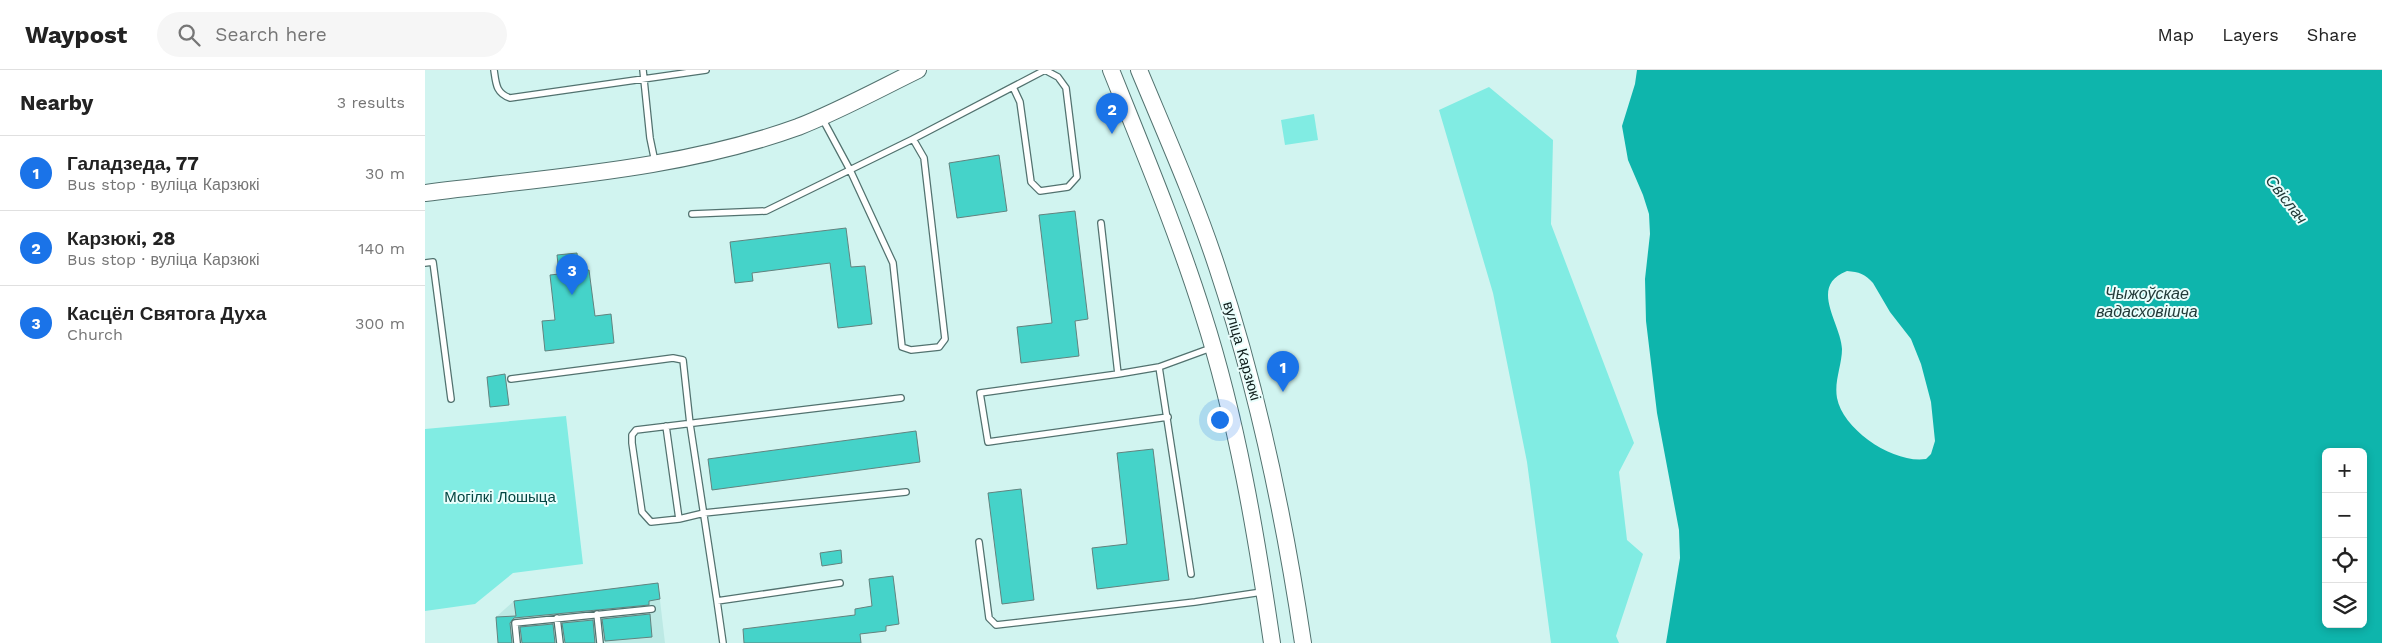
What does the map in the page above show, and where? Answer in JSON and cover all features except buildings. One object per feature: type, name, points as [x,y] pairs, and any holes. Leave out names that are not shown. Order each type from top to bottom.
[{"type":"street","points":[[425,193],[655,164],[725,149],[799,126],[918,70]]},
{"type":"street","name":"вуліца Карзюкі","points":[[1111,70],[1164,204],[1213,347],[1241,465],[1272,643]]},
{"type":"street","name":"вуліца Карзюкі","points":[[1139,70],[1199,214],[1240,341],[1278,493],[1303,643]]},
{"type":"lane","points":[[494,70],[497,88],[503,95],[511,98],[706,70]]},
{"type":"lane","points":[[643,70],[649,138],[655,164]]},
{"type":"lane","points":[[692,214],[766,211],[913,139],[1045,70],[1058,77],[1066,88],[1077,177],[1068,187],[1040,191],[1031,182],[1019,102],[1013,87]]},
{"type":"lane","points":[[821,116],[850,170],[893,263],[902,347],[911,350],[939,347],[945,339],[924,158],[913,139]]},
{"type":"lane","points":[[1101,223],[1118,374]]},
{"type":"lane","points":[[425,263],[433,262],[451,399]]},
{"type":"lane","points":[[1168,417],[988,442],[980,392],[1159,367],[1213,347]]},
{"type":"lane","points":[[511,379],[673,358],[683,360],[690,424],[723,643]]},
{"type":"lane","points":[[1159,367],[1191,574]]},
{"type":"lane","points":[[901,398],[636,430],[632,435],[632,443],[643,512],[651,522],[704,514],[906,492]]},
{"type":"lane","points":[[666,426],[679,519]]},
{"type":"lane","points":[[979,542],[989,618],[996,625],[1185,603],[1264,591]]},
{"type":"lane","points":[[717,600],[840,583]]},
{"type":"lane","points":[[517,643],[515,623],[652,609]]},
{"type":"lane","points":[[597,614],[600,643]]},
{"type":"lane","points":[[557,618],[560,643]]},
{"type":"shaded area","points":[[658,583],[665,643],[498,643],[496,617],[514,601]]},
{"type":"green space","points":[[1489,87],[1553,140],[1551,224],[1634,443],[1619,472],[1627,540],[1643,554],[1616,636],[1619,643],[1551,643],[1527,462],[1493,293],[1439,110]]},
{"type":"green space","points":[[1314,114],[1318,140],[1285,145],[1281,120]]},
{"type":"green space","name":"Могілкі Лошыца","points":[[566,416],[583,564],[513,573],[475,604],[425,611],[425,429]]},
{"type":"water","name":"Чыжоўскае вадасховішча","points":[[1637,70],[2382,70],[2382,643],[1666,643],[1680,558],[1679,530],[1657,413],[1646,321],[1645,279],[1650,234],[1649,214],[1628,160],[1622,126],[1635,84]],"holes":[[[1847,271],[1867,277],[1873,283],[1890,312],[1911,339],[1921,364],[1931,402],[1935,441],[1931,454],[1926,459],[1899,456],[1885,450],[1859,433],[1841,410],[1836,392],[1842,349],[1828,295],[1830,286],[1836,278]]]},
{"type":"place","name":"Карзюкі, 28","points":[[1112,134]]},
{"type":"place","name":"Касцёл Святога Духа","points":[[572,295]]},
{"type":"place","name":"Галадзеда, 77","points":[[1283,392]]},
{"type":"water label","name":"Свіслач","points":[[2287,199]]}]
